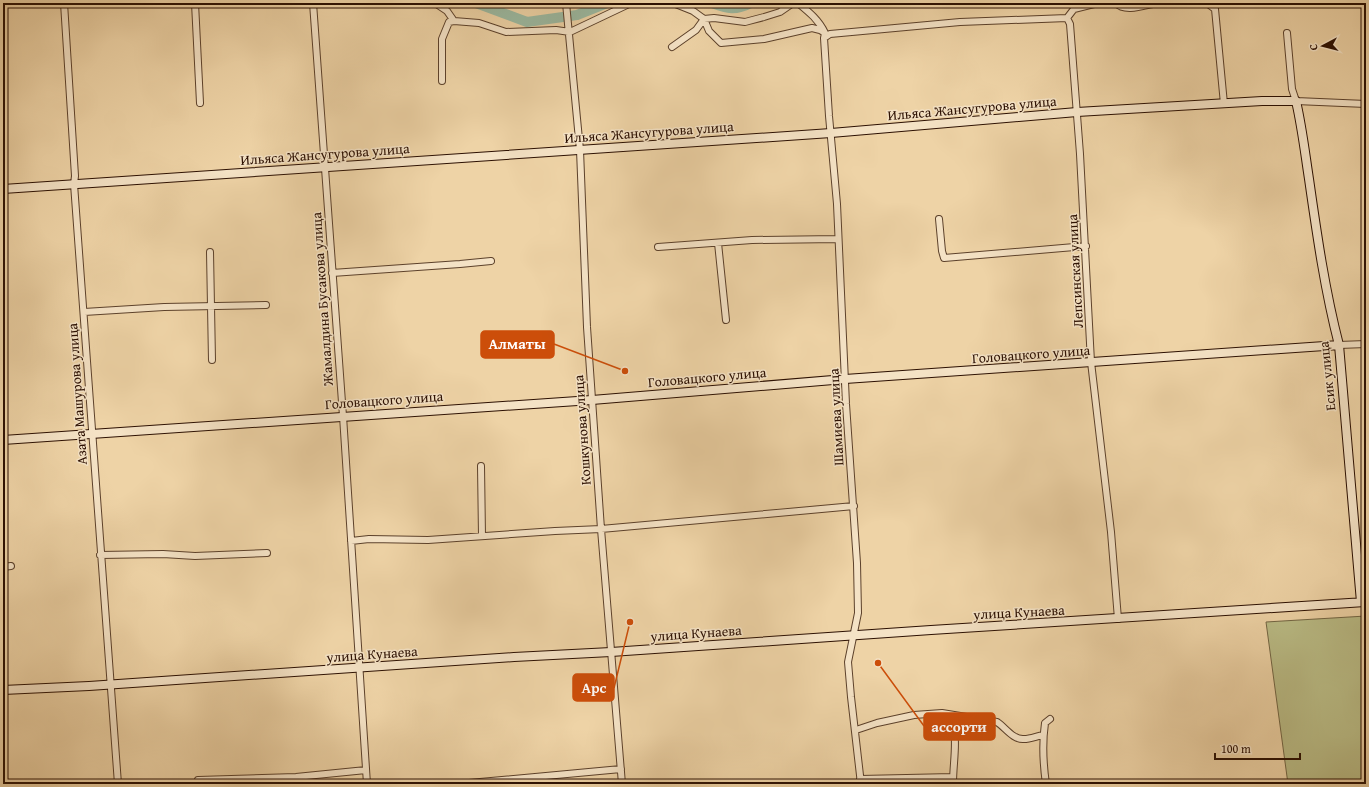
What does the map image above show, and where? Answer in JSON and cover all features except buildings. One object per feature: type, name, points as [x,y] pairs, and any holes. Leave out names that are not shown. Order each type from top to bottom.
[{"type":"street","name":"Азата Машурова улица","points":[[64,3],[75,176],[74,184],[100,555],[118,784]]},
{"type":"street","points":[[194,3],[200,103]]},
{"type":"street","name":"Жамалдина Бусакова улица","points":[[313,3],[343,416],[367,784]]},
{"type":"street","points":[[435,3],[447,11],[454,21]]},
{"type":"street","points":[[442,81],[442,39],[448,22],[479,23],[506,32],[556,30],[570,32],[629,4],[637,3]]},
{"type":"street","points":[[673,3],[692,11],[704,19],[709,31],[721,43],[764,38],[812,28],[820,30],[824,36]]},
{"type":"street","points":[[672,47],[696,30],[704,19],[714,18],[745,22],[764,18],[780,12],[793,3]]},
{"type":"street","points":[[798,3],[815,17],[821,25],[824,36]]},
{"type":"street","points":[[824,36],[830,34],[960,22],[996,22],[1017,19],[1051,20],[1067,18],[1074,9],[1098,3]]},
{"type":"street","points":[[1116,3],[1121,8],[1157,3]]},
{"type":"street","points":[[1208,3],[1215,9],[1224,104]]},
{"type":"street","name":"Кошкунова улица","points":[[567,6],[580,150],[587,327],[601,529],[622,784]]},
{"type":"street","name":"Лепсинская улица","points":[[1067,18],[1070,24],[1077,112],[1086,246],[1091,362],[1111,532],[1118,618]]},
{"type":"street","points":[[1287,33],[1292,89],[1296,101],[1366,104]]},
{"type":"street","name":"Шамиева улица","points":[[824,36],[837,204],[845,379],[859,600],[854,636],[848,662],[861,781]]},
{"type":"street","name":"Ильяса Жансугурова улица","points":[[3,189],[831,133],[1077,112],[1262,101],[1296,101]]},
{"type":"street","name":"Есик улица","points":[[1296,101],[1302,130],[1322,267],[1338,345],[1363,602]]},
{"type":"street","points":[[939,219],[944,258],[1086,246]]},
{"type":"street","points":[[658,247],[752,240],[838,239]]},
{"type":"street","points":[[718,243],[726,320]]},
{"type":"street","points":[[210,252],[212,360]]},
{"type":"street","points":[[332,273],[491,261]]},
{"type":"street","points":[[84,312],[164,307],[266,304]]},
{"type":"street","name":"Головацкого улица","points":[[3,440],[592,400],[845,379],[1366,344]]},
{"type":"street","points":[[481,466],[482,536]]},
{"type":"street","points":[[351,541],[369,539],[428,540],[601,529],[854,506]]},
{"type":"street","points":[[100,555],[163,554],[195,556],[267,553]]},
{"type":"street","points":[[3,567],[11,566]]},
{"type":"street","name":"улица Кунаева","points":[[3,690],[611,652],[1363,602]]},
{"type":"street","points":[[856,730],[877,723],[914,715],[942,713],[997,722],[1014,737],[1022,740],[1043,736]]},
{"type":"street","points":[[861,781],[953,781],[956,744],[954,727],[950,715]]},
{"type":"street","points":[[1046,784],[1042,760],[1043,736],[1045,722],[1050,719]]},
{"type":"street","points":[[458,784],[621,769]]},
{"type":"street","points":[[198,780],[296,777],[366,770]]},
{"type":"green space","points":[[1366,616],[1366,784],[1288,784],[1266,622]]},
{"type":"waterway","points":[[476,3],[527,22],[577,15],[607,3]]},
{"type":"waterway","points":[[712,3],[723,7],[732,8],[751,3]]},
{"type":"place","name":"Алматы","points":[[625,371]]},
{"type":"place","name":"Арс","points":[[630,622]]},
{"type":"place","name":"ассорти","points":[[878,663]]}]
